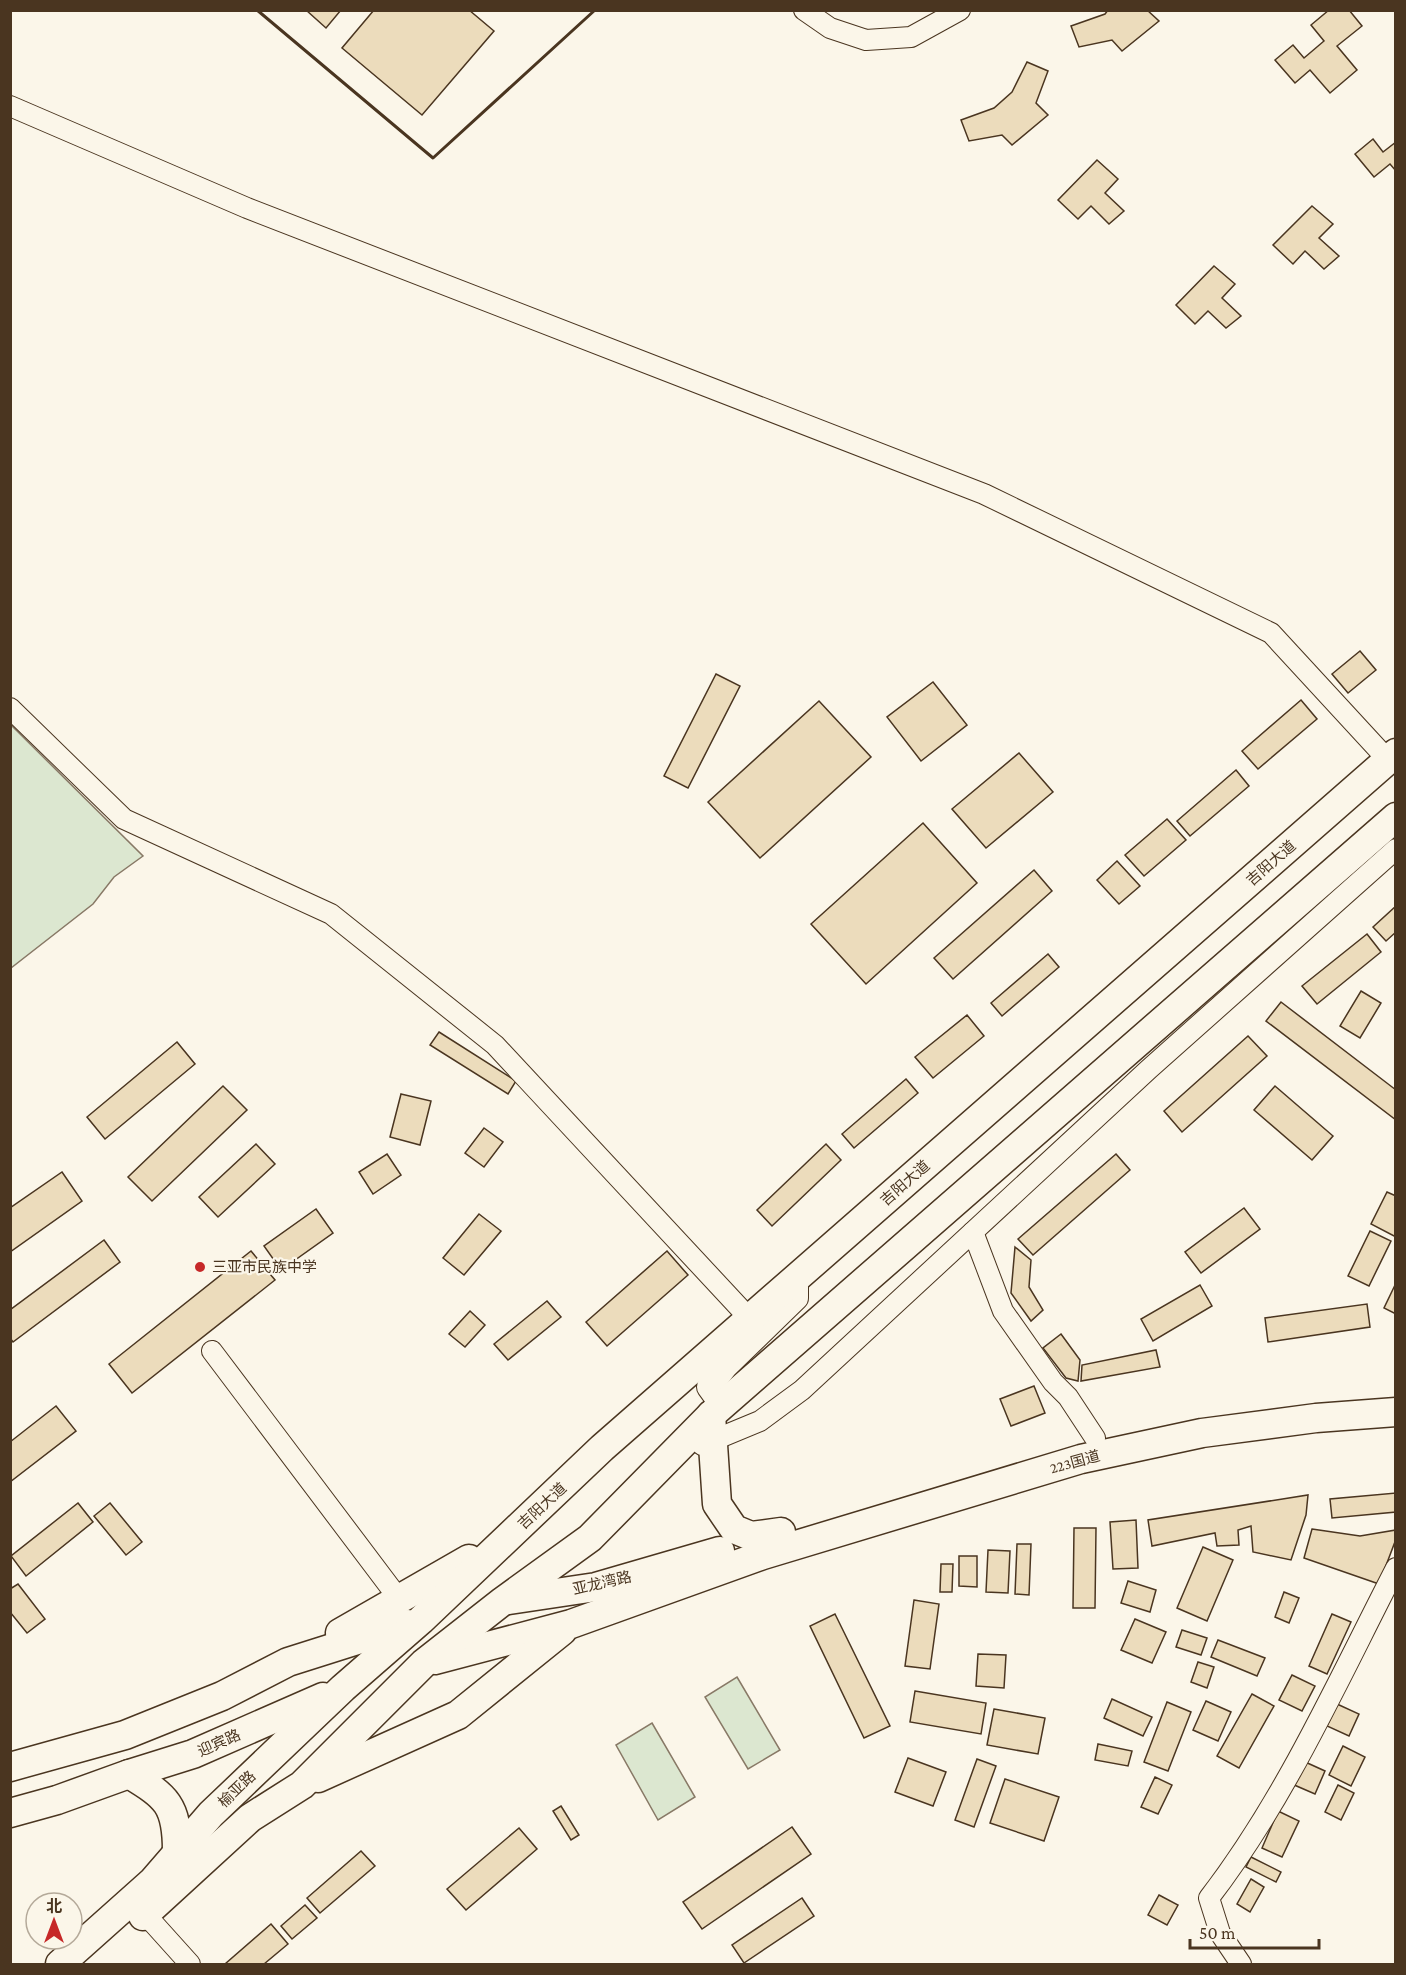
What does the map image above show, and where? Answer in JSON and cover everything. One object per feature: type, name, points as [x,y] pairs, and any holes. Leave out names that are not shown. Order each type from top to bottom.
[{"type":"highway","name":"吉阳大道","points":[[421,1620],[602,1448],[1392,757]]},
{"type":"highway","points":[[424,1663],[503,1601],[590,1538],[671,1456],[717,1418],[1395,817]]},
{"type":"highway","name":"223国道","points":[[781,1532],[954,1477],[1095,1438],[1248,1407],[1395,1393]]},
{"type":"highway","name":"223国道","points":[[764,1555],[1081,1459],[1202,1433],[1316,1418],[1395,1412]]},
{"type":"highway","points":[[717,1418],[717,1504],[734,1529],[751,1536],[781,1532]]},
{"type":"highway","name":"亚龙湾路","points":[[421,1620],[503,1601],[596,1587],[781,1532]]},
{"type":"highway","points":[[10,1767],[125,1735],[222,1696],[288,1662],[510,1536]]},
{"type":"highway","name":"亚龙湾路","points":[[424,1663],[571,1624],[764,1555]]},
{"type":"highway","points":[[288,1662],[421,1620]]},
{"type":"highway","name":"榆亚路","points":[[60,1965],[153,1881],[211,1814],[343,1688],[421,1620]]},
{"type":"highway","points":[[302,1785],[458,1715],[571,1624]]},
{"type":"highway","name":"榆亚路","points":[[89,1965],[250,1818],[302,1785],[424,1663]]},
{"type":"highway","name":"迎宾路","points":[[10,1813],[57,1800],[193,1754],[343,1688],[424,1663]]},
{"type":"highway","points":[[43,1758],[57,1764],[63,1773],[63,1786],[57,1800]]},
{"type":"highway","points":[[129,1774],[155,1789],[171,1807],[177,1828],[177,1851]]},
{"type":"main road","points":[[717,1418],[717,1398],[709,1387],[725,1367],[796,1298],[796,1279]]},
{"type":"street","points":[[804,10],[830,28],[866,40],[911,37],[960,10]]},
{"type":"street","points":[[10,106],[246,208],[984,494],[1271,633],[1392,757]]},
{"type":"street","points":[[10,708],[124,819],[331,914],[495,1045],[750,1319]]},
{"type":"street","points":[[717,1418],[760,1421],[802,1390],[1149,1069],[1395,849]]},
{"type":"street","points":[[973,1232],[1003,1311],[1053,1382],[1068,1397],[1095,1438]]},
{"type":"street","points":[[212,1351],[399,1599]]},
{"type":"street","points":[[1241,1965],[1220,1933],[1209,1898],[1240,1858],[1312,1731],[1395,1568]]},
{"type":"street","points":[[145,1914],[190,1965]]},
{"type":"green space","points":[[11,725],[143,856],[114,877],[93,904],[11,968]]},
{"type":"green space","points":[[737,1677],[780,1750],[748,1769],[705,1697]]},
{"type":"green space","points":[[652,1723],[695,1797],[658,1820],[616,1745]]},
{"type":"building","points":[[306,10],[341,10],[326,28]]},
{"type":"building","points":[[374,10],[469,10],[494,31],[422,115],[342,48]]},
{"type":"building","points":[[1108,10],[1147,10],[1159,21],[1122,51],[1112,40],[1079,47],[1071,26],[1105,14]]},
{"type":"building","points":[[1329,10],[1349,10],[1362,26],[1337,46],[1357,70],[1330,93],[1310,70],[1295,83],[1275,60],[1293,45],[1304,58],[1324,41],[1311,25]]},
{"type":"building","points":[[1027,62],[1048,71],[1036,103],[1048,115],[1012,145],[1002,135],[969,141],[961,120],[994,108],[1012,92]]},
{"type":"building","points":[[1373,139],[1383,152],[1396,142],[1396,171],[1390,164],[1374,177],[1355,154]]},
{"type":"building","points":[[1097,160],[1118,179],[1105,193],[1124,211],[1109,224],[1091,206],[1078,219],[1058,200]]},
{"type":"building","points":[[1312,206],[1333,224],[1319,238],[1339,256],[1324,269],[1305,251],[1293,264],[1273,245]]},
{"type":"building","points":[[1214,266],[1235,284],[1222,298],[1241,316],[1226,328],[1208,311],[1195,324],[1176,305]]},
{"type":"building","points":[[1360,651],[1376,670],[1348,693],[1332,674]]},
{"type":"building","points":[[716,674],[740,686],[688,788],[664,776]]},
{"type":"building","points":[[933,682],[967,725],[921,761],[887,717]]},
{"type":"building","points":[[1301,700],[1317,719],[1258,769],[1242,751]]},
{"type":"building","points":[[819,701],[871,757],[760,858],[708,802]]},
{"type":"building","points":[[1019,753],[1053,792],[986,848],[952,809]]},
{"type":"building","points":[[1236,770],[1249,786],[1190,836],[1177,821]]},
{"type":"building","points":[[1167,819],[1186,840],[1144,876],[1125,855]]},
{"type":"building","points":[[923,823],[977,883],[866,984],[811,924]]},
{"type":"building","points":[[1117,861],[1140,886],[1119,904],[1097,880]]},
{"type":"building","points":[[1034,870],[1052,891],[953,979],[934,958]]},
{"type":"building","points":[[1396,906],[1396,932],[1386,941],[1373,927]]},
{"type":"building","points":[[1367,934],[1381,952],[1317,1004],[1302,986]]},
{"type":"building","points":[[1048,954],[1059,967],[1002,1016],[991,1003]]},
{"type":"building","points":[[1361,991],[1381,1003],[1360,1038],[1340,1026]]},
{"type":"building","points":[[1281,1002],[1396,1090],[1396,1120],[1266,1021]]},
{"type":"building","points":[[967,1015],[984,1036],[933,1078],[915,1057]]},
{"type":"building","points":[[439,1032],[516,1081],[508,1094],[430,1045]]},
{"type":"building","points":[[1248,1036],[1267,1056],[1182,1132],[1164,1111]]},
{"type":"building","points":[[177,1042],[195,1064],[105,1139],[87,1117]]},
{"type":"building","points":[[906,1079],[918,1093],[854,1148],[842,1134]]},
{"type":"building","points":[[223,1086],[247,1110],[152,1201],[128,1177]]},
{"type":"building","points":[[1275,1086],[1333,1136],[1312,1160],[1254,1110]]},
{"type":"building","points":[[401,1094],[431,1101],[420,1145],[390,1137]]},
{"type":"building","points":[[484,1128],[503,1142],[484,1167],[465,1153]]},
{"type":"building","points":[[256,1144],[275,1164],[218,1217],[199,1197]]},
{"type":"building","points":[[826,1144],[841,1160],[772,1226],[757,1210]]},
{"type":"building","points":[[387,1154],[401,1175],[373,1194],[359,1172]]},
{"type":"building","points":[[1116,1154],[1130,1170],[1033,1255],[1018,1239]]},
{"type":"building","points":[[62,1172],[82,1201],[10,1252],[10,1208]]},
{"type":"building","points":[[1387,1192],[1396,1196],[1396,1237],[1371,1224]]},
{"type":"building","points":[[1244,1208],[1260,1229],[1201,1273],[1185,1252]]},
{"type":"building","points":[[316,1209],[333,1233],[281,1270],[264,1246]]},
{"type":"building","points":[[479,1214],[501,1231],[464,1275],[443,1258]]},
{"type":"building","points":[[1370,1231],[1391,1241],[1369,1286],[1348,1276]]},
{"type":"building","points":[[104,1240],[120,1262],[13,1342],[10,1338],[10,1310]]},
{"type":"building","points":[[1015,1247],[1031,1260],[1029,1287],[1043,1310],[1031,1321],[1011,1293]]},
{"type":"building","points":[[251,1251],[275,1280],[132,1393],[109,1364]]},
{"type":"building","points":[[667,1251],[688,1275],[607,1346],[586,1322]]},
{"type":"building","points":[[1396,1283],[1396,1314],[1384,1308]]},
{"type":"building","points":[[1200,1285],[1212,1306],[1153,1341],[1141,1319]]},
{"type":"building","points":[[547,1301],[561,1317],[508,1360],[494,1344]]},
{"type":"building","points":[[1367,1304],[1370,1327],[1268,1342],[1265,1318]]},
{"type":"building","points":[[470,1311],[485,1325],[465,1347],[449,1334]]},
{"type":"building","points":[[1061,1334],[1080,1360],[1078,1381],[1066,1378],[1043,1348]]},
{"type":"building","points":[[1156,1350],[1160,1367],[1081,1381],[1082,1365]]},
{"type":"building","points":[[1034,1386],[1045,1413],[1011,1426],[1000,1399]]},
{"type":"building","points":[[56,1406],[76,1431],[10,1482],[10,1442]]},
{"type":"building","points":[[1396,1493],[1396,1512],[1332,1518],[1330,1499]]},
{"type":"building","points":[[1308,1495],[1306,1515],[1291,1560],[1253,1552],[1251,1526],[1238,1530],[1239,1545],[1217,1546],[1215,1533],[1152,1546],[1148,1520]]},
{"type":"building","points":[[78,1503],[93,1522],[26,1576],[11,1556]]},
{"type":"building","points":[[110,1503],[142,1542],[126,1555],[94,1516]]},
{"type":"building","points":[[1136,1520],[1138,1568],[1113,1569],[1110,1522]]},
{"type":"building","points":[[1074,1528],[1096,1528],[1095,1608],[1073,1608]]},
{"type":"building","points":[[1312,1529],[1360,1536],[1396,1530],[1396,1539],[1379,1584],[1304,1558]]},
{"type":"building","points":[[1017,1544],[1031,1544],[1029,1595],[1015,1594]]},
{"type":"building","points":[[1203,1547],[1233,1560],[1207,1621],[1177,1608]]},
{"type":"building","points":[[988,1550],[1010,1551],[1008,1593],[986,1592]]},
{"type":"building","points":[[959,1556],[977,1556],[977,1587],[959,1586]]},
{"type":"building","points":[[941,1564],[953,1564],[952,1592],[940,1592]]},
{"type":"building","points":[[1128,1581],[1156,1590],[1150,1612],[1121,1603]]},
{"type":"building","points":[[18,1584],[45,1619],[27,1633],[10,1612],[10,1589]]},
{"type":"building","points":[[1284,1592],[1299,1598],[1289,1623],[1275,1617]]},
{"type":"building","points":[[914,1600],[939,1604],[930,1669],[905,1666]]},
{"type":"building","points":[[835,1614],[890,1726],[864,1738],[810,1626]]},
{"type":"building","points":[[1332,1614],[1351,1622],[1327,1674],[1309,1666]]},
{"type":"building","points":[[1135,1619],[1166,1632],[1152,1663],[1121,1650]]},
{"type":"building","points":[[1182,1630],[1207,1638],[1201,1655],[1176,1647]]},
{"type":"building","points":[[1218,1640],[1265,1658],[1257,1676],[1211,1657]]},
{"type":"building","points":[[978,1654],[1006,1655],[1004,1688],[976,1686]]},
{"type":"building","points":[[1198,1662],[1214,1667],[1207,1688],[1191,1682]]},
{"type":"building","points":[[1292,1675],[1315,1686],[1302,1711],[1279,1700]]},
{"type":"building","points":[[915,1691],[986,1703],[981,1734],[910,1722]]},
{"type":"building","points":[[1252,1694],[1274,1706],[1239,1768],[1217,1756]]},
{"type":"building","points":[[1112,1699],[1152,1717],[1143,1736],[1104,1718]]},
{"type":"building","points":[[1206,1701],[1231,1712],[1218,1741],[1193,1730]]},
{"type":"building","points":[[1167,1702],[1191,1712],[1168,1771],[1144,1762]]},
{"type":"building","points":[[1337,1704],[1359,1714],[1349,1736],[1327,1726]]},
{"type":"building","points":[[994,1709],[1045,1718],[1038,1754],[987,1745]]},
{"type":"building","points":[[1098,1744],[1132,1751],[1128,1766],[1095,1760]]},
{"type":"building","points":[[1343,1746],[1365,1757],[1351,1786],[1329,1775]]},
{"type":"building","points":[[908,1758],[946,1772],[933,1806],[895,1792]]},
{"type":"building","points":[[977,1759],[996,1766],[974,1827],[955,1820]]},
{"type":"building","points":[[1303,1761],[1325,1771],[1315,1794],[1292,1784]]},
{"type":"building","points":[[1155,1777],[1172,1785],[1158,1814],[1141,1807]]},
{"type":"building","points":[[1005,1779],[1059,1797],[1044,1841],[990,1823]]},
{"type":"building","points":[[1338,1785],[1354,1793],[1341,1820],[1325,1812]]},
{"type":"building","points":[[561,1806],[579,1835],[571,1840],[553,1811]]},
{"type":"building","points":[[1278,1811],[1299,1821],[1282,1857],[1262,1848]]},
{"type":"building","points":[[792,1827],[811,1854],[702,1929],[683,1902]]},
{"type":"building","points":[[519,1828],[537,1849],[466,1910],[447,1889]]},
{"type":"building","points":[[361,1851],[375,1866],[320,1913],[307,1898]]},
{"type":"building","points":[[1251,1857],[1281,1872],[1276,1882],[1246,1867]]},
{"type":"building","points":[[1251,1879],[1264,1887],[1250,1912],[1237,1904]]},
{"type":"building","points":[[1159,1895],[1178,1905],[1167,1925],[1148,1915]]},
{"type":"building","points":[[802,1898],[814,1916],[744,1963],[732,1945]]},
{"type":"building","points":[[305,1905],[317,1918],[292,1939],[281,1926]]},
{"type":"building","points":[[271,1924],[288,1944],[264,1964],[225,1964]]},
{"type":"wall","points":[[257,10],[433,158],[595,10]]},
{"type":"place","name":"三亚市民族中学","points":[[200,1267]]}]
